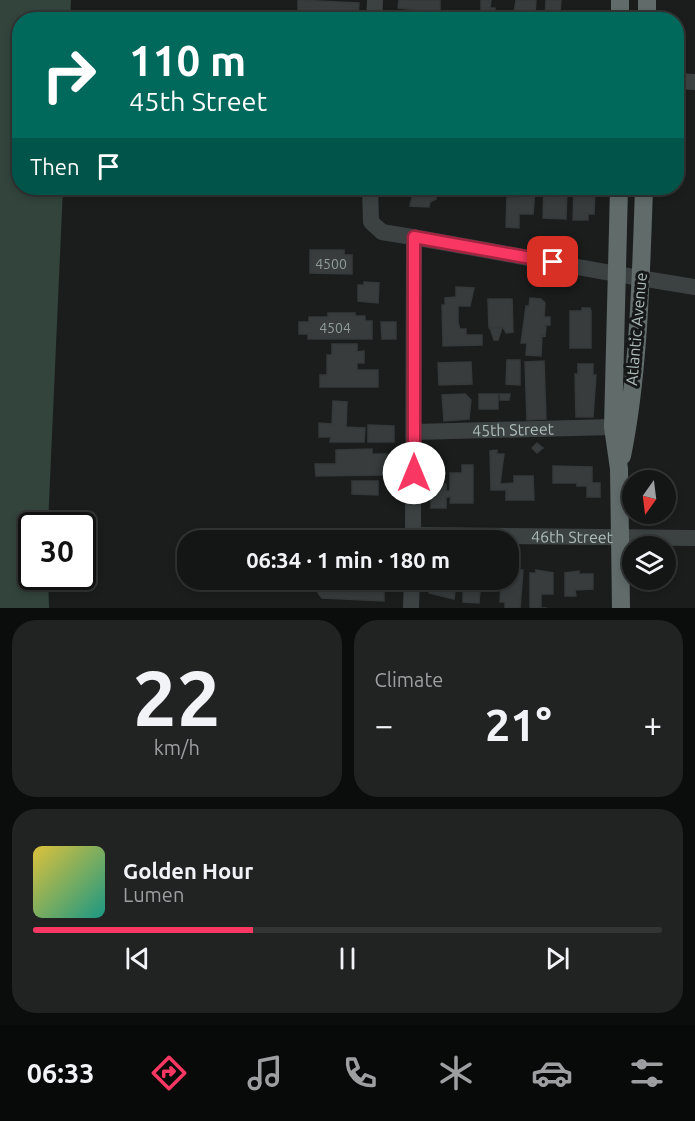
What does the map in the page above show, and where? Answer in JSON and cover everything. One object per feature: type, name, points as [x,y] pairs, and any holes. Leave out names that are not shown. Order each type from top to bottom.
[{"type":"highway","name":"Atlantic Avenue","points":[[619,195],[613,427],[619,469],[621,608]]},
{"type":"highway","name":"Atlantic Avenue","points":[[619,469],[627,428],[640,279],[644,195]]},
{"type":"street","points":[[370,195],[369,214],[376,228],[382,232],[532,257],[618,276],[695,287]]},
{"type":"street","points":[[413,530],[414,237]]},
{"type":"street","name":"45th Street","points":[[414,432],[613,427]]},
{"type":"street","name":"46th Street","points":[[519,538],[695,538]]},
{"type":"street","points":[[411,608],[412,590]]},
{"type":"shaded area","points":[[0,0],[71,0],[70,12],[12,12],[12,195],[63,195],[49,512],[18,512],[18,590],[48,590],[49,608],[0,608]]},
{"type":"building","points":[[298,0],[359,3],[358,12],[298,12]]},
{"type":"building","points":[[399,0],[440,0],[440,12],[418,12],[418,10],[398,8]]},
{"type":"building","points":[[481,0],[491,0],[490,8],[495,8],[495,12],[481,12]]},
{"type":"building","points":[[516,0],[536,0],[535,12],[514,12]]},
{"type":"building","points":[[546,0],[561,0],[560,12],[545,12]]},
{"type":"building","points":[[412,195],[436,195],[436,199],[430,202],[429,207],[410,206]]},
{"type":"building","points":[[522,195],[535,195],[533,214],[519,214],[519,228],[506,227],[507,197],[522,197]]},
{"type":"building","points":[[544,195],[567,195],[566,219],[543,218]]},
{"type":"building","points":[[574,195],[595,195],[594,214],[588,214],[588,220],[573,220]]},
{"type":"building","points":[[310,250],[344,250],[344,255],[352,255],[352,274],[310,273]]},
{"type":"building","points":[[364,282],[379,283],[378,303],[358,301],[358,285],[364,285]]},
{"type":"building","points":[[456,287],[474,288],[470,306],[458,306],[458,323],[460,329],[466,329],[466,335],[482,335],[482,345],[443,346],[442,305],[445,305],[445,298],[456,297]]},
{"type":"building","points":[[530,298],[541,299],[545,303],[544,317],[550,317],[550,325],[546,325],[545,336],[542,335],[541,356],[526,355],[527,343],[521,343],[526,306],[529,306]]},
{"type":"building","points":[[488,299],[512,299],[513,332],[506,333],[503,327],[489,328]]},
{"type":"building","points":[[582,308],[590,308],[591,311],[591,348],[570,348],[570,311],[582,311]]},
{"type":"building","points":[[328,313],[355,313],[355,316],[365,316],[365,321],[372,321],[372,339],[308,339],[308,334],[299,334],[299,322],[309,322],[309,317],[328,317]]},
{"type":"building","points":[[381,322],[396,322],[396,339],[382,339]]},
{"type":"building","points":[[490,328],[502,328],[498,340],[494,340]]},
{"type":"building","points":[[332,344],[357,344],[357,352],[364,351],[364,363],[357,363],[357,370],[378,370],[378,387],[320,387],[320,375],[327,375],[327,355],[332,355]]},
{"type":"building","points":[[507,360],[520,360],[520,385],[506,384]]},
{"type":"building","points":[[544,361],[546,419],[527,420],[525,362]]},
{"type":"building","points":[[471,362],[472,384],[439,385],[438,363]]},
{"type":"building","points":[[578,364],[593,364],[593,375],[596,375],[593,417],[576,417],[575,374],[578,374]]},
{"type":"building","points":[[465,394],[471,400],[469,419],[444,421],[442,395]]},
{"type":"building","points":[[479,394],[498,394],[498,409],[479,409]]},
{"type":"building","points":[[500,394],[510,394],[509,400],[500,400]]},
{"type":"building","points":[[333,401],[347,402],[346,427],[365,428],[364,442],[330,442],[331,437],[319,437],[319,423],[332,424]]},
{"type":"building","points":[[368,425],[394,426],[394,442],[368,442]]},
{"type":"building","points":[[537,443],[543,448],[537,453],[532,448]]},
{"type":"building","points":[[372,449],[372,454],[387,454],[387,471],[382,471],[382,475],[316,476],[315,464],[336,464],[336,450]]},
{"type":"building","points":[[497,450],[497,454],[504,454],[500,484],[514,483],[514,476],[533,476],[534,500],[506,500],[506,490],[491,490],[490,451]]},
{"type":"building","points":[[462,465],[473,465],[473,503],[450,503],[451,497],[446,497],[446,508],[431,508],[431,486],[446,484],[446,491],[450,491],[450,473],[462,473]]},
{"type":"building","points":[[553,466],[592,467],[592,483],[600,483],[600,497],[587,497],[587,486],[577,486],[577,483],[553,483]]},
{"type":"building","points":[[352,481],[378,481],[378,495],[352,494]]},
{"type":"building","points":[[519,570],[523,570],[520,608],[505,608],[505,602],[500,602],[501,590],[519,590]]},
{"type":"building","points":[[536,570],[553,573],[553,594],[541,594],[541,608],[530,608],[530,573],[536,573]]},
{"type":"building","points":[[579,571],[579,574],[593,574],[593,589],[575,590],[576,596],[565,596],[565,573]]},
{"type":"building","points":[[318,590],[384,590],[384,601],[322,598]]},
{"type":"building","points":[[429,590],[455,590],[454,599],[429,593]]},
{"type":"building","points":[[463,590],[480,590],[479,603],[463,602]]},
{"type":"route","points":[[414,473],[414,237],[553,262]]}]
